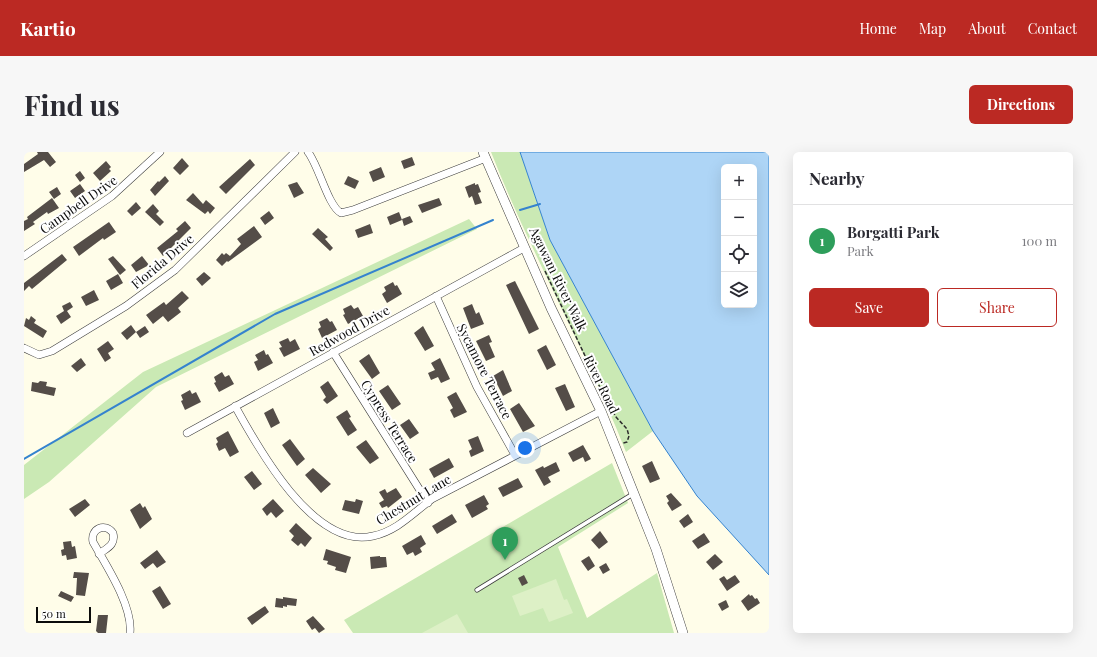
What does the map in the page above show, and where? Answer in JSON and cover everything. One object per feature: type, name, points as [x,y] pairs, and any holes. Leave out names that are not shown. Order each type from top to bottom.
[{"type":"street","name":"Campbell Drive","points":[[24,256],[100,205],[123,187],[160,152]]},
{"type":"street","name":"Florida Drive","points":[[24,348],[39,355],[52,351],[126,306],[151,288],[193,253],[296,152]]},
{"type":"street","points":[[308,152],[315,160],[329,199],[341,213],[354,210],[485,155]]},
{"type":"street","name":"River Road","points":[[485,155],[524,248],[616,446],[656,549],[684,633]]},
{"type":"street","name":"Redwood Drive","points":[[187,433],[524,248]]},
{"type":"street","name":"Sycamore Terrace","points":[[436,296],[477,387],[515,455]]},
{"type":"street","name":"Cypress Terrace","points":[[333,352],[428,503]]},
{"type":"street","name":"Chestnut Lane","points":[[236,406],[259,449],[279,476],[311,512],[333,529],[351,536],[373,536],[397,526],[428,503],[515,455],[601,411]]},
{"type":"street","points":[[99,554],[128,612],[130,633]]},
{"type":"lane","points":[[477,590],[634,493]]},
{"type":"path","name":"Agawam River Walk","points":[[542,265],[604,396],[616,417],[627,429],[629,436],[627,442],[616,446]]},
{"type":"green space","points":[[491,152],[520,152],[550,240],[653,431],[626,452],[594,376],[523,228]]},
{"type":"green space","points":[[469,219],[477,229],[156,387],[49,482],[24,499],[24,465],[143,372]]},
{"type":"green space","points":[[612,463],[628,503],[558,547],[587,618],[657,573],[674,633],[353,633],[344,620]]},
{"type":"green space","points":[[556,579],[564,600],[567,599],[573,613],[549,622],[543,608],[520,616],[512,596]]},
{"type":"green space","points":[[457,614],[468,633],[422,633]]},
{"type":"water","points":[[520,152],[769,152],[769,575],[697,496],[653,431],[550,240]]},
{"type":"building","points":[[37,152],[48,152],[56,162],[50,167],[44,160],[24,172],[24,164],[38,154]]},
{"type":"building","points":[[412,157],[415,165],[404,169],[401,161]]},
{"type":"building","points":[[182,158],[189,166],[180,175],[173,168]]},
{"type":"building","points":[[250,159],[255,165],[226,194],[219,187]]},
{"type":"building","points":[[106,161],[111,167],[109,169],[111,171],[100,181],[93,173]]},
{"type":"building","points":[[381,167],[385,177],[373,182],[369,172]]},
{"type":"building","points":[[80,171],[85,178],[80,182],[75,175]]},
{"type":"building","points":[[165,176],[169,181],[155,196],[150,190]]},
{"type":"building","points":[[348,176],[359,181],[355,189],[344,184]]},
{"type":"building","points":[[297,182],[304,193],[294,198],[288,185]]},
{"type":"building","points":[[475,183],[475,185],[478,184],[481,192],[478,193],[482,203],[475,205],[472,196],[469,198],[465,187]]},
{"type":"building","points":[[80,184],[85,191],[75,198],[70,191]]},
{"type":"building","points":[[57,187],[61,194],[54,199],[49,192]]},
{"type":"building","points":[[193,193],[203,204],[206,200],[215,208],[210,214],[208,211],[205,214],[186,200]]},
{"type":"building","points":[[52,198],[59,208],[48,214],[47,212],[33,222],[35,224],[24,231],[24,221],[28,219],[27,217]]},
{"type":"building","points":[[439,198],[442,205],[422,213],[418,205]]},
{"type":"building","points":[[136,202],[141,208],[132,216],[127,211]]},
{"type":"building","points":[[153,204],[159,211],[156,214],[164,222],[160,226],[145,212]]},
{"type":"building","points":[[269,211],[274,218],[265,225],[260,218]]},
{"type":"building","points":[[399,212],[402,220],[390,225],[387,217]]},
{"type":"building","points":[[410,216],[413,222],[404,226],[402,219]]},
{"type":"building","points":[[185,221],[191,228],[163,256],[157,248],[178,231],[176,229]]},
{"type":"building","points":[[109,222],[116,232],[104,240],[103,238],[79,256],[73,247]]},
{"type":"building","points":[[370,224],[373,233],[358,238],[355,230]]},
{"type":"building","points":[[254,226],[262,237],[222,266],[216,260],[222,253],[224,255],[226,253],[230,256],[241,244],[237,239]]},
{"type":"building","points":[[318,228],[328,237],[325,239],[333,248],[330,251],[312,234]]},
{"type":"building","points":[[62,254],[67,260],[32,289],[29,286],[24,291],[24,283]]},
{"type":"building","points":[[113,256],[126,270],[120,275],[108,259]]},
{"type":"building","points":[[142,256],[149,265],[136,272],[131,265]]},
{"type":"building","points":[[204,272],[211,278],[202,286],[196,279]]},
{"type":"building","points":[[118,274],[123,283],[111,290],[106,281]]},
{"type":"building","points":[[515,281],[539,329],[529,334],[506,285]]},
{"type":"building","points":[[393,282],[395,286],[397,285],[402,294],[387,303],[382,294],[386,291],[384,287]]},
{"type":"building","points":[[94,290],[99,300],[86,306],[81,297]]},
{"type":"building","points":[[182,291],[189,298],[178,308],[181,312],[168,322],[163,316],[153,324],[146,315],[164,302],[166,305]]},
{"type":"building","points":[[70,302],[73,307],[67,311],[71,317],[61,324],[56,316],[64,311],[62,306]]},
{"type":"building","points":[[472,304],[476,314],[479,312],[484,324],[471,329],[463,308]]},
{"type":"building","points":[[351,305],[354,309],[358,307],[363,316],[348,324],[343,315],[345,314],[343,309]]},
{"type":"building","points":[[31,316],[36,320],[34,323],[47,331],[43,338],[24,326],[26,318],[29,320]]},
{"type":"building","points":[[327,318],[330,322],[332,321],[337,330],[322,338],[318,329],[321,327],[319,322]]},
{"type":"building","points":[[131,325],[136,332],[127,340],[121,333]]},
{"type":"building","points":[[145,326],[149,332],[140,338],[136,332]]},
{"type":"building","points":[[423,326],[434,346],[425,351],[414,333]]},
{"type":"building","points":[[489,335],[492,342],[489,343],[495,357],[486,361],[476,341]]},
{"type":"building","points":[[288,338],[290,342],[295,339],[300,349],[284,357],[279,348],[282,347],[279,342]]},
{"type":"building","points":[[108,341],[114,349],[108,353],[111,358],[105,362],[97,349]]},
{"type":"building","points":[[546,345],[556,365],[547,370],[537,350]]},
{"type":"building","points":[[264,350],[266,355],[268,354],[273,363],[258,371],[254,362],[258,360],[255,355]]},
{"type":"building","points":[[369,354],[380,373],[372,379],[359,361]]},
{"type":"building","points":[[81,358],[86,365],[77,372],[71,366]]},
{"type":"building","points":[[440,358],[450,379],[441,383],[438,377],[431,380],[428,373],[435,370],[431,363]]},
{"type":"building","points":[[503,370],[512,391],[503,396],[493,376]]},
{"type":"building","points":[[222,372],[225,377],[229,375],[234,384],[219,392],[214,383],[216,382],[214,377]]},
{"type":"building","points":[[40,381],[47,382],[46,386],[56,388],[54,396],[31,391],[32,382],[38,383]]},
{"type":"building","points":[[328,381],[338,396],[327,404],[323,400],[326,397],[320,387]]},
{"type":"building","points":[[565,384],[575,407],[566,411],[555,388]]},
{"type":"building","points":[[388,385],[401,404],[392,410],[379,391]]},
{"type":"building","points":[[190,390],[192,394],[196,392],[201,402],[185,410],[181,401],[183,400],[181,395]]},
{"type":"building","points":[[456,392],[467,412],[454,418],[450,410],[453,408],[447,397]]},
{"type":"building","points":[[519,403],[535,426],[523,432],[510,409]]},
{"type":"building","points":[[273,408],[280,423],[271,428],[264,413]]},
{"type":"building","points":[[347,410],[351,417],[349,418],[357,430],[348,436],[336,417]]},
{"type":"building","points":[[409,419],[419,433],[410,439],[400,425]]},
{"type":"building","points":[[228,431],[239,452],[230,457],[225,448],[219,451],[216,444],[218,442],[216,438]]},
{"type":"building","points":[[478,436],[484,451],[471,457],[469,451],[472,449],[468,440]]},
{"type":"building","points":[[290,439],[305,459],[297,466],[282,445]]},
{"type":"building","points":[[366,440],[379,458],[370,464],[356,447]]},
{"type":"building","points":[[583,445],[591,459],[585,462],[583,457],[573,462],[568,453]]},
{"type":"building","points":[[449,458],[454,467],[434,478],[429,469]]},
{"type":"building","points":[[652,461],[660,479],[650,483],[642,466]]},
{"type":"building","points":[[556,462],[560,471],[548,477],[551,482],[544,486],[535,470],[543,466],[544,468]]},
{"type":"building","points":[[313,468],[331,484],[321,493],[305,475]]},
{"type":"building","points":[[252,471],[262,484],[254,490],[244,477]]},
{"type":"building","points":[[518,478],[523,487],[503,497],[498,488]]},
{"type":"building","points":[[396,488],[402,497],[388,508],[387,506],[382,508],[379,503],[384,500],[379,492],[385,489],[387,493]]},
{"type":"building","points":[[671,493],[682,505],[672,511],[667,503],[669,501],[666,496]]},
{"type":"building","points":[[484,495],[489,504],[486,506],[488,509],[472,518],[465,505]]},
{"type":"building","points":[[85,499],[90,505],[75,517],[69,509]]},
{"type":"building","points":[[273,499],[284,511],[276,518],[271,512],[267,516],[262,509]]},
{"type":"building","points":[[356,499],[363,501],[359,514],[342,510],[345,500],[355,502]]},
{"type":"building","points":[[140,503],[143,508],[145,506],[152,519],[140,529],[130,510]]},
{"type":"building","points":[[452,514],[457,522],[437,534],[432,526]]},
{"type":"building","points":[[688,514],[693,522],[684,528],[679,521]]},
{"type":"building","points":[[296,523],[312,538],[305,547],[301,543],[298,546],[291,540],[294,536],[289,531]]},
{"type":"building","points":[[600,531],[608,542],[599,549],[591,540]]},
{"type":"building","points":[[704,533],[710,542],[698,549],[692,541]]},
{"type":"building","points":[[421,535],[426,544],[420,548],[422,552],[415,556],[413,552],[407,555],[402,546]]},
{"type":"building","points":[[71,541],[72,547],[75,546],[77,558],[67,560],[66,555],[62,556],[61,550],[64,549],[63,542]]},
{"type":"building","points":[[326,549],[351,557],[346,573],[335,570],[336,567],[327,564],[328,561],[323,560]]},
{"type":"building","points":[[157,550],[166,562],[157,568],[153,563],[145,569],[140,563]]},
{"type":"building","points":[[715,554],[723,562],[713,570],[706,562]]},
{"type":"building","points":[[589,556],[595,566],[588,571],[581,561]]},
{"type":"building","points":[[370,557],[386,557],[387,567],[371,569]]},
{"type":"building","points":[[606,563],[610,570],[603,574],[599,567]]},
{"type":"building","points":[[74,572],[89,573],[85,596],[76,595],[77,578],[73,578]]},
{"type":"building","points":[[524,575],[528,583],[522,586],[518,578]]},
{"type":"building","points":[[735,575],[740,582],[727,591],[719,579],[724,576],[727,580]]},
{"type":"building","points":[[160,586],[171,604],[163,609],[152,591]]},
{"type":"building","points":[[61,591],[74,597],[71,602],[58,596]]},
{"type":"building","points":[[749,594],[755,599],[757,598],[760,603],[748,611],[741,601]]},
{"type":"building","points":[[283,597],[297,599],[296,606],[287,605],[287,607],[283,606],[283,608],[275,607],[276,598],[283,599]]},
{"type":"building","points":[[726,600],[729,607],[722,611],[718,604]]},
{"type":"building","points":[[265,606],[269,612],[252,625],[247,618]]},
{"type":"building","points":[[98,615],[108,615],[106,633],[98,633],[96,631]]},
{"type":"building","points":[[313,616],[325,629],[319,633],[315,628],[312,630],[306,621]]},
{"type":"waterway","points":[[520,210],[540,204]]},
{"type":"waterway","points":[[24,459],[275,314],[493,220]]},
{"type":"place","name":"Borgatti Park","points":[[505,560]]}]
